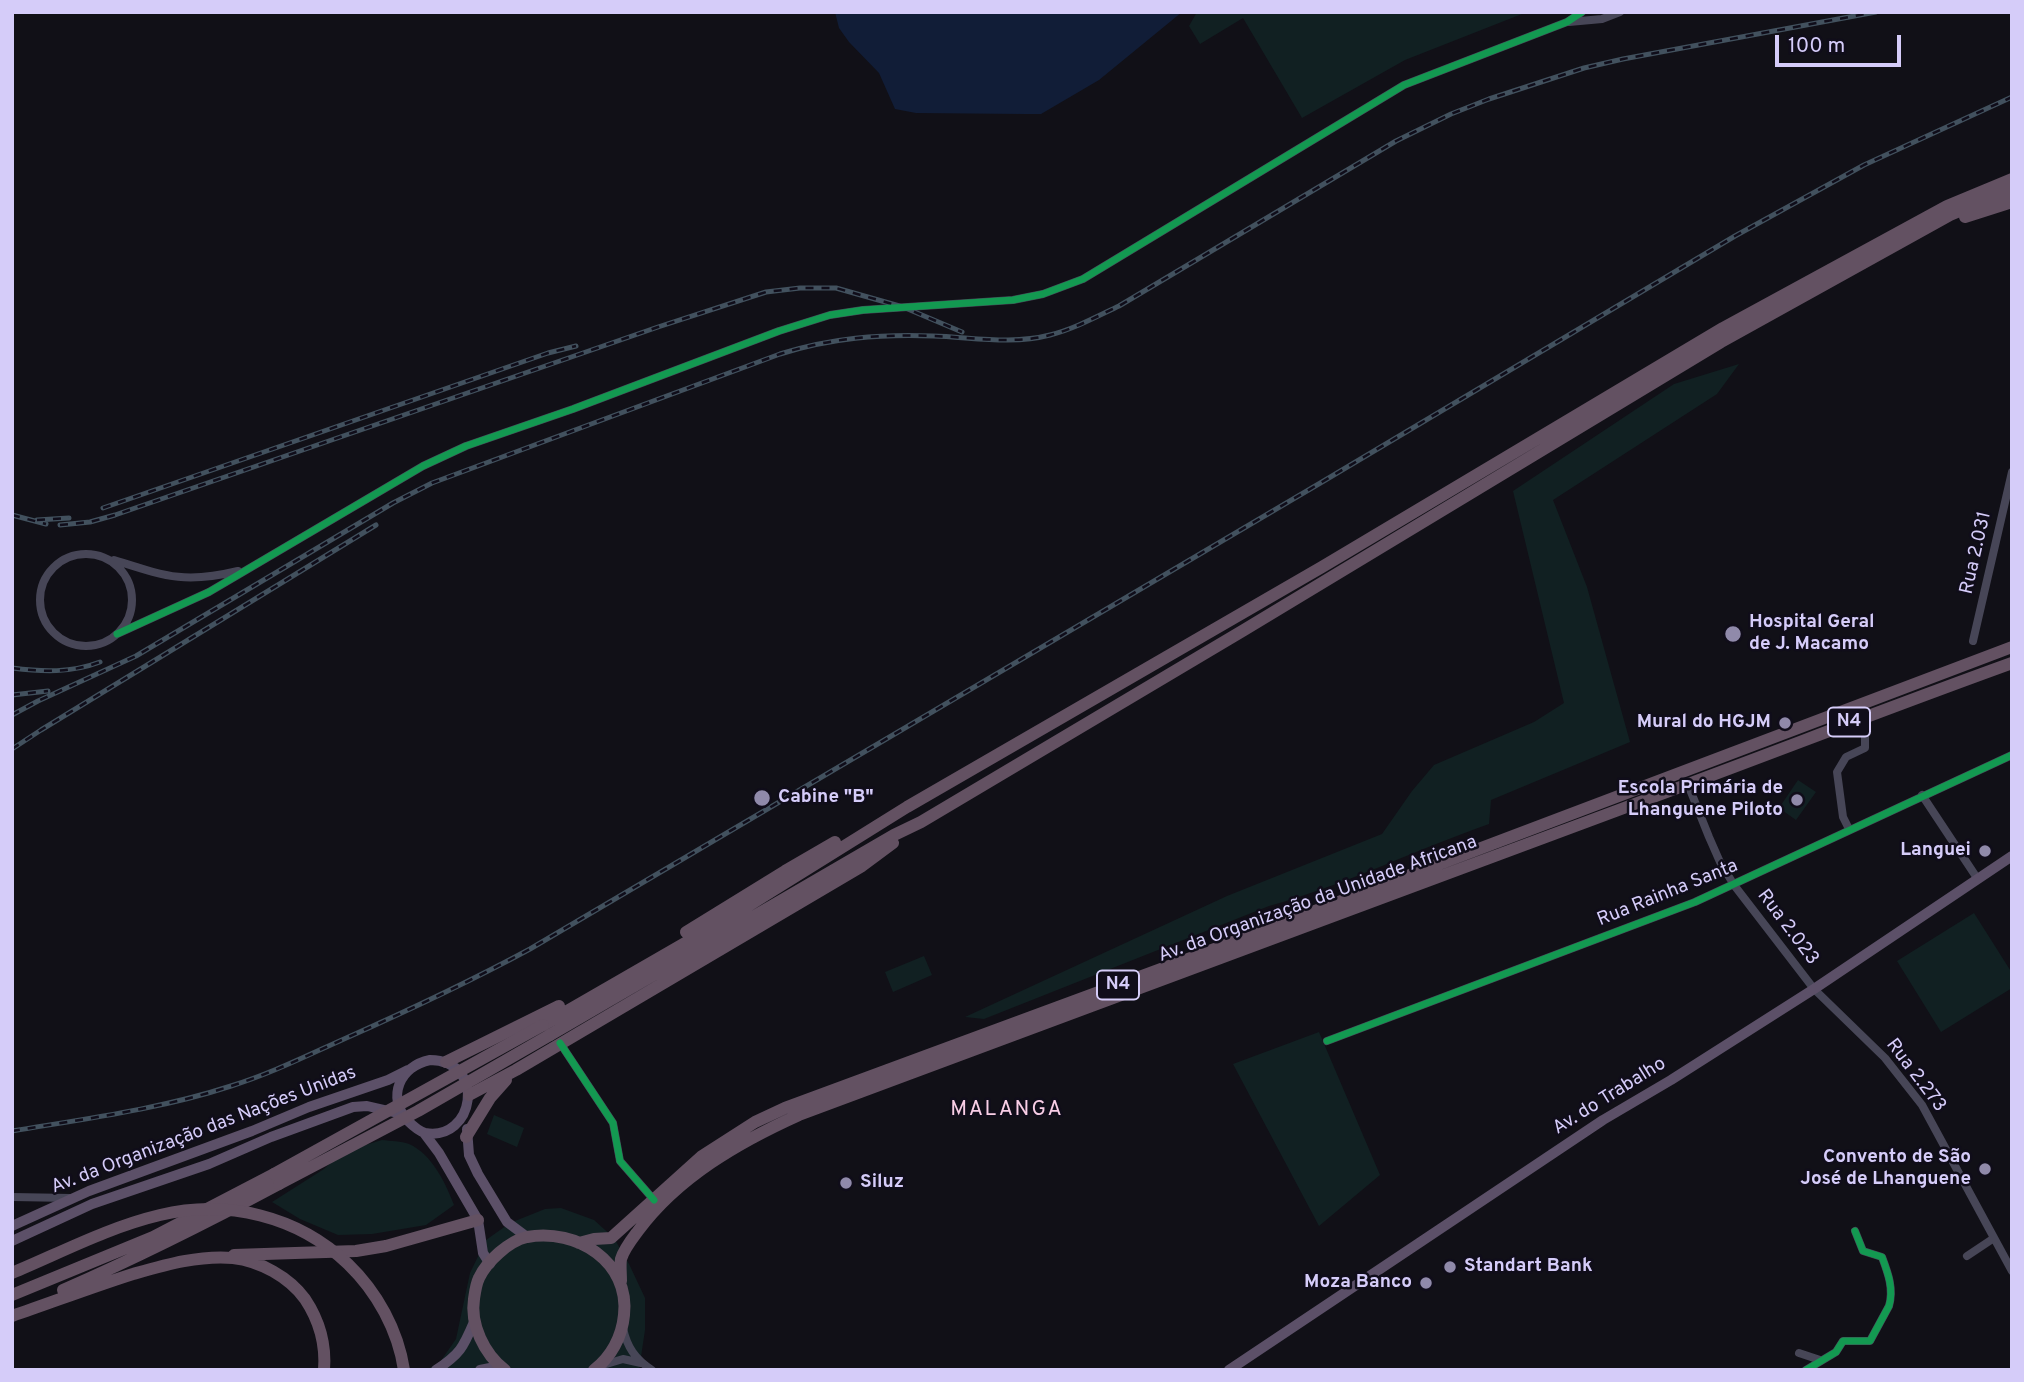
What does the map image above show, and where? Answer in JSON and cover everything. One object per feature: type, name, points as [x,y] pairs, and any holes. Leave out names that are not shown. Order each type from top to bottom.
[{"type":"highway","points":[[466,1138],[495,1091],[551,1035],[732,916],[907,807],[1322,567],[1723,328],[1947,206],[2012,179]]},
{"type":"highway","points":[[12,1295],[153,1237],[277,1179],[551,1035],[894,835],[921,822],[1232,638],[1721,342],[1950,215],[2012,189]]},
{"type":"highway","points":[[1894,247],[1958,219],[2012,202]]},
{"type":"highway","name":"N4","points":[[1686,778],[1706,762],[2009,648]]},
{"type":"highway","name":"Av. da Organização da Unidade Africana","points":[[579,1243],[611,1238],[702,1156],[755,1122],[785,1108],[1217,948],[2012,663]]},
{"type":"highway","name":"Av. da Organização da Unidade Africana","points":[[623,1327],[625,1300],[621,1281],[621,1259],[630,1243],[658,1208],[704,1168],[755,1135],[799,1115],[1686,778]]},
{"type":"highway","points":[[446,1062],[550,1011],[713,917],[785,870],[907,807]]},
{"type":"highway","points":[[469,1095],[516,1070]]},
{"type":"highway","points":[[12,1309],[126,1262],[210,1221],[277,1179]]},
{"type":"highway","points":[[12,1273],[110,1232],[160,1215],[214,1209],[260,1215],[283,1222],[320,1241],[356,1272],[376,1297],[390,1323],[404,1370]]},
{"type":"highway","points":[[216,1258],[258,1253],[356,1251],[386,1246],[478,1220]]},
{"type":"highway","points":[[503,1368],[482,1342],[474,1322],[474,1292],[479,1278],[490,1264],[514,1242],[527,1237],[554,1237],[579,1243],[595,1251],[609,1263],[621,1281]]},
{"type":"highway","points":[[12,1316],[166,1264],[196,1259],[234,1258],[265,1267],[291,1284],[311,1309],[320,1329],[324,1370]]},
{"type":"highway","points":[[597,1368],[615,1348],[623,1327]]},
{"type":"main road","name":"Av. do Trabalho","points":[[1229,1370],[1603,1120],[1814,989],[2012,856]]},
{"type":"main road","points":[[490,1264],[483,1253],[478,1220],[439,1153],[424,1133],[412,1126],[402,1114],[397,1091],[408,1070],[422,1062],[438,1060],[454,1066],[465,1079],[469,1095],[466,1138],[469,1155],[501,1214],[527,1237]]},
{"type":"main road","name":"Av. da Organização das Nações Unidas","points":[[12,1226],[71,1198],[253,1131],[284,1116],[388,1080],[408,1070]]},
{"type":"main road","name":"Av. da Organização das Nações Unidas","points":[[12,1241],[92,1204],[209,1164],[271,1136],[353,1107],[367,1106],[402,1114]]},
{"type":"main road","points":[[424,1133],[451,1128],[467,1109]]},
{"type":"main road","points":[[436,1370],[453,1359],[462,1349],[474,1322]]},
{"type":"main road","points":[[480,1370],[503,1368]]},
{"type":"street","points":[[117,634],[209,592],[433,461],[466,446],[573,409],[779,331],[830,315],[863,310],[1013,300],[1072,284],[1101,270],[1404,85],[1567,22],[1582,12]]},
{"type":"street","points":[[1567,22],[1602,19],[1620,12]]},
{"type":"street","name":"Rua 2.031","points":[[1973,641],[2012,472]]},
{"type":"street","points":[[103,557],[119,567],[129,582],[132,591],[131,610],[124,627],[110,639],[94,645],[74,644],[53,632],[41,610],[41,593],[45,580],[52,569],[62,561],[86,554],[103,557],[147,571],[182,578],[201,578],[248,569]]},
{"type":"street","points":[[1849,830],[1843,817],[1837,772],[1846,757],[1865,748],[1865,730]]},
{"type":"street","name":"Rua Rainha Santa","points":[[1327,1041],[1667,914],[2012,755]]},
{"type":"street","name":"Rua 2.023","points":[[1686,778],[1720,862],[1734,885],[1814,989]]},
{"type":"street","points":[[1922,795],[1977,878]]},
{"type":"street","name":"Rua 2.273","points":[[1814,989],[1885,1058],[1922,1105],[2012,1271]]},
{"type":"street","points":[[551,1035],[613,1124],[620,1161],[654,1200]]},
{"type":"street","points":[[12,1197],[71,1198]]},
{"type":"street","points":[[1806,1370],[1836,1352],[1843,1341],[1870,1341],[1891,1300],[1889,1277],[1882,1257],[1863,1251],[1855,1231]]},
{"type":"street","points":[[1966,1256],[1994,1238]]},
{"type":"street","points":[[623,1327],[625,1339],[632,1352],[641,1363],[652,1370]]},
{"type":"street","points":[[1799,1353],[1820,1360]]},
{"type":"street","points":[[597,1368],[623,1359],[641,1363]]},
{"type":"shaded area","points":[[1197,12],[1527,12],[1405,60],[1302,118],[1243,18],[1200,44],[1189,26]]},
{"type":"shaded area","points":[[1739,364],[1717,394],[1553,500],[1587,587],[1630,742],[1491,800],[1489,824],[1325,888],[1269,906],[984,1019],[965,1017],[1227,896],[1382,834],[1434,765],[1534,722],[1564,703],[1513,491],[1674,384]]},
{"type":"shaded area","name":"Escola Primária de Lhanguene Piloto","points":[[1798,780],[1816,792],[1796,820],[1779,808]]},
{"type":"shaded area","points":[[1974,913],[2012,973],[2012,988],[1941,1032],[1897,961]]},
{"type":"shaded area","points":[[924,956],[932,975],[893,992],[885,972]]},
{"type":"shaded area","points":[[1319,1032],[1380,1175],[1319,1226],[1233,1064]]},
{"type":"shaded area","points":[[494,1115],[524,1128],[517,1147],[487,1134]]},
{"type":"shaded area","points":[[382,1140],[409,1144],[425,1155],[442,1179],[454,1205],[426,1225],[372,1234],[338,1235],[300,1219],[272,1202],[324,1169],[342,1152]]},
{"type":"shaded area","points":[[561,1208],[594,1220],[614,1238],[629,1264],[645,1298],[645,1330],[639,1370],[426,1370],[440,1362],[456,1339],[470,1273],[486,1240],[510,1223],[545,1209]]},
{"type":"water","points":[[835,12],[1182,12],[1099,80],[1041,114],[1024,114],[916,113],[895,109],[879,73],[849,42],[839,28]]},
{"type":"railway","points":[[12,715],[136,656],[393,503],[432,483],[799,349],[874,337],[933,336],[1021,340],[1059,332],[1119,306],[1396,141],[1489,99],[1584,68],[1623,59],[1876,12]]},
{"type":"railway","points":[[12,1131],[150,1107],[245,1081],[461,985],[530,949],[1735,236],[1864,165],[2012,97]]},
{"type":"railway","points":[[60,525],[90,522],[115,515],[766,292],[836,288],[903,307],[962,332]]},
{"type":"railway","points":[[103,508],[548,353],[576,346]]},
{"type":"railway","points":[[12,515],[46,524]]},
{"type":"railway","points":[[37,520],[69,518]]},
{"type":"railway","points":[[12,749],[376,525]]},
{"type":"railway","points":[[12,668],[57,671],[100,662]]},
{"type":"railway","points":[[12,695],[48,691]]},
{"type":"cycle path","points":[[117,634],[209,592],[423,466],[466,446],[573,409],[779,331],[830,315],[863,310],[1013,300],[1043,294],[1083,279],[1404,85],[1567,22],[1582,12]]},
{"type":"cycle path","points":[[1327,1041],[1695,902],[2012,755]]},
{"type":"cycle path","points":[[560,1043],[613,1123],[620,1161],[654,1200]]},
{"type":"cycle path","points":[[1806,1370],[1836,1352],[1843,1341],[1870,1341],[1889,1306],[1891,1287],[1882,1257],[1863,1251],[1855,1231]]},
{"type":"place","name":"Hospital Geral de J. Macamo","points":[[1733,634]]},
{"type":"place","name":"Mural do HGJM","points":[[1785,723]]},
{"type":"place","name":"Cabine \"B\"","points":[[762,798]]},
{"type":"place","name":"Escola Primária de Lhanguene Piloto","points":[[1797,800]]},
{"type":"place","name":"Languei","points":[[1985,851]]},
{"type":"place","name":"Convento de São José de Lhanguene","points":[[1985,1169]]},
{"type":"place","name":"Siluz","points":[[846,1183]]},
{"type":"place","name":"Standart Bank","points":[[1450,1267]]},
{"type":"place","name":"Moza Banco","points":[[1426,1283]]},
{"type":"district","name":"MALANGA","points":[[1007,1111]]}]
